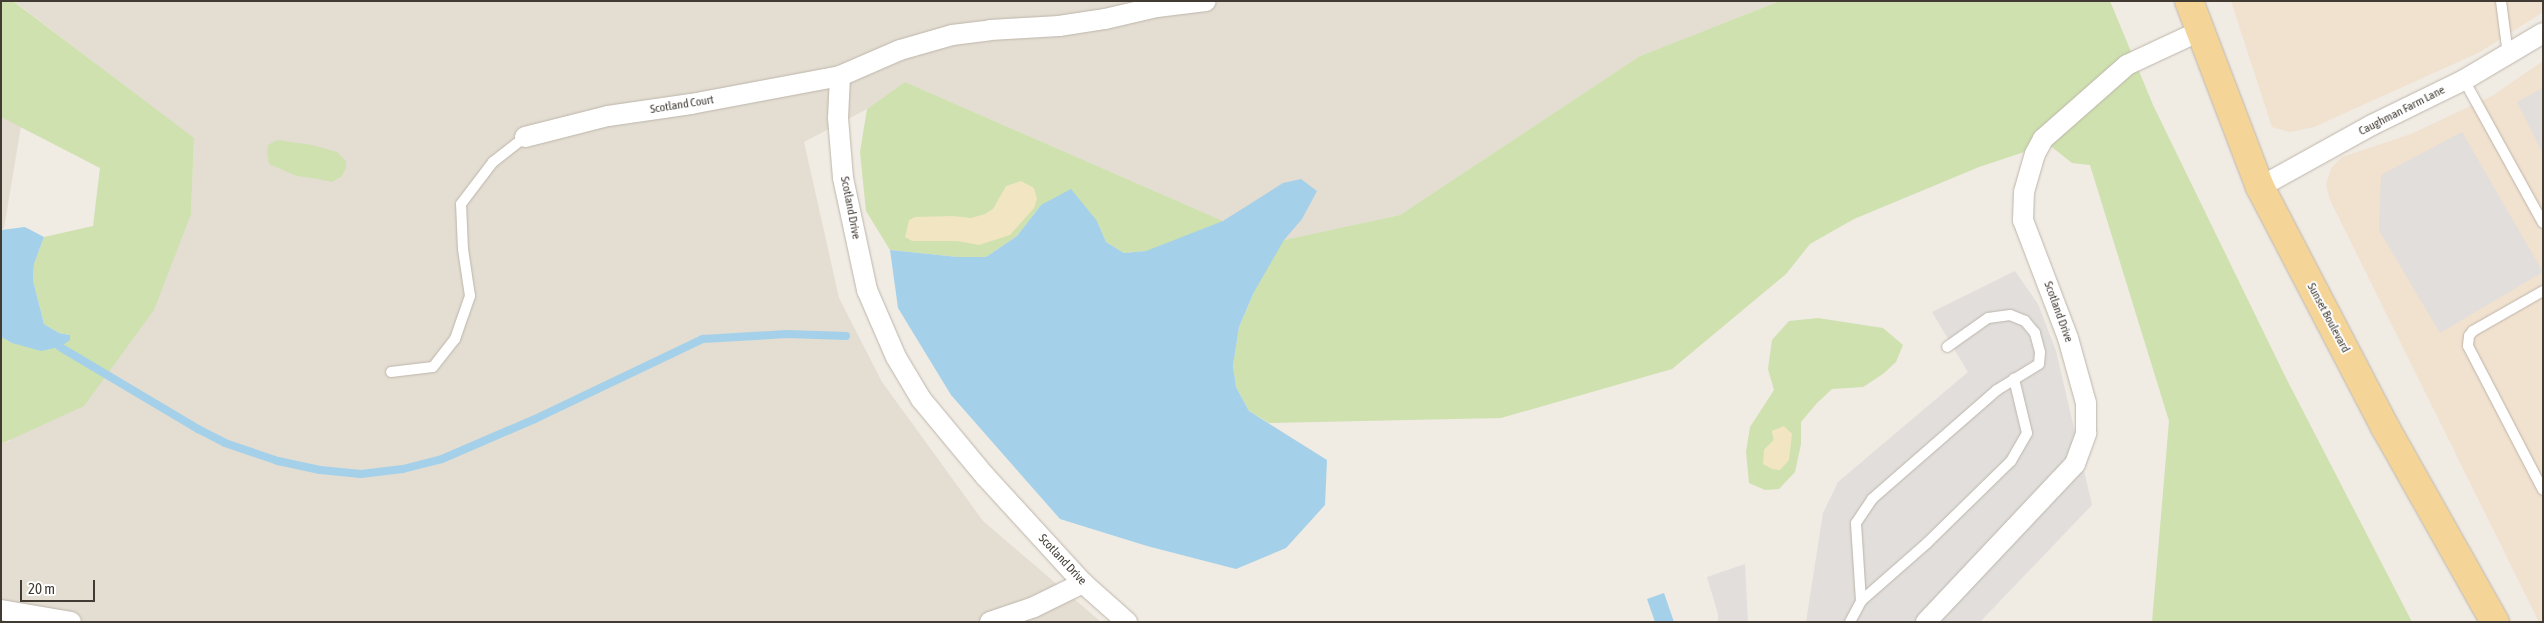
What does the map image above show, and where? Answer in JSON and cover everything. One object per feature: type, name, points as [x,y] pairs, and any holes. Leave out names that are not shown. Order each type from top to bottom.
[{"type":"main road","name":"Sunset Boulevard","points":[[2189,1],[2260,187],[2385,427],[2495,622]]},
{"type":"street","points":[[840,76],[900,50],[952,35],[990,30],[1059,26],[1105,19],[1157,7],[1206,1]]},
{"type":"street","name":"Scotland Drive","points":[[1926,622],[2075,464],[2086,433],[2086,403],[2068,338],[2023,220],[2024,192],[2035,154],[2043,139],[2128,66],[2200,31]]},
{"type":"street","name":"Caughman Farm Lane","points":[[2260,187],[2372,125],[2464,80],[2543,33]]},
{"type":"street","name":"Scotland Court","points":[[525,137],[608,116],[701,102],[840,76]]},
{"type":"street","name":"Scotland Drive","points":[[840,76],[838,118],[843,178],[867,290],[885,334],[921,399],[985,476],[1083,583],[1127,622]]},
{"type":"street","points":[[990,622],[1034,607],[1083,583]]},
{"type":"street","points":[[1,610],[72,622]]},
{"type":"lane","points":[[2501,1],[2508,55]]},
{"type":"lane","points":[[2464,80],[2543,223]]},
{"type":"lane","points":[[391,372],[434,367],[455,339],[470,296],[463,249],[461,204],[493,162],[525,137]]},
{"type":"lane","points":[[2543,291],[2473,331],[2469,336],[2468,346],[2543,490]]},
{"type":"lane","points":[[1861,602],[1856,523],[1872,499],[1997,390],[2039,364],[2040,352],[2035,333],[2025,321],[2010,315],[1988,318],[1947,347]]},
{"type":"lane","points":[[1850,622],[1861,602],[2011,461],[2027,433],[2014,378]]},
{"type":"shaded area","points":[[14,1],[1780,1],[1640,56],[1400,215],[1284,240],[1223,221],[905,82],[867,109],[804,142],[839,298],[882,382],[983,521],[1101,622],[1,622],[1,444],[10,441],[191,214],[194,139]]},
{"type":"shaded area","points":[[2231,1],[2543,1],[2543,12],[2480,52],[2314,127],[2290,132],[2272,127]]},
{"type":"shaded area","points":[[2543,61],[2543,622],[2539,622],[2330,200],[2326,184],[2332,167],[2342,157],[2411,134],[2492,96]]},
{"type":"shaded area","points":[[2543,88],[2543,154],[2517,102]]},
{"type":"shaded area","points":[[1,117],[21,126],[4,228],[1,230]]},
{"type":"shaded area","points":[[2462,132],[2543,272],[2440,333],[2379,230],[2381,175]]},
{"type":"shaded area","points":[[2015,271],[2038,304],[2056,351],[2092,505],[1980,622],[1806,622],[1823,513],[1838,482],[1968,372],[1932,312]]},
{"type":"shaded area","points":[[1745,564],[1748,622],[1718,622],[1718,614],[1707,577]]},
{"type":"green space","points":[[1,1],[13,1],[194,138],[191,214],[154,310],[84,406],[1,444],[1,337],[12,343],[70,335],[59,333],[44,324],[33,280],[34,264],[44,237],[93,226],[100,168],[1,117]]},
{"type":"green space","points":[[1780,1],[2110,1],[2153,105],[2284,374],[2412,622],[2152,622],[2169,421],[2090,165],[2072,163],[2048,144],[1979,167],[1854,219],[1810,244],[1786,274],[1672,369],[1501,418],[1269,423],[1249,411],[1236,387],[1233,366],[1239,327],[1254,292],[1146,251],[1124,253],[1106,242],[1097,221],[1041,205],[1017,236],[986,257],[958,257],[890,250],[866,211],[860,152],[867,109],[905,82],[1223,221],[1284,240],[1400,215],[1640,56]]},
{"type":"green space","points":[[277,140],[312,145],[337,152],[346,161],[346,168],[342,176],[332,182],[297,176],[269,164],[268,145]]},
{"type":"green space","points":[[1818,318],[1883,328],[1903,345],[1896,362],[1883,374],[1863,387],[1832,389],[1817,403],[1801,422],[1801,444],[1795,472],[1779,489],[1765,490],[1749,483],[1746,452],[1750,427],[1774,390],[1768,369],[1772,340],[1789,321]],"holes":[[[1783,427],[1792,434],[1764,450],[1774,440],[1772,431]]]},
{"type":"sand","points":[[1021,181],[1034,188],[1037,199],[1034,208],[1010,235],[979,245],[957,241],[912,241],[905,237],[909,220],[915,217],[952,216],[971,218],[985,214],[993,209],[1006,186]]},
{"type":"sand","points":[[1784,426],[1792,434],[1789,460],[1780,470],[1772,469],[1763,464],[1764,450],[1774,440],[1772,431]]},
{"type":"water","points":[[1301,179],[1317,191],[1302,219],[1284,240],[1254,292],[1239,327],[1233,366],[1236,387],[1249,411],[1327,460],[1325,505],[1286,548],[1236,569],[1147,546],[1060,519],[951,395],[898,308],[890,250],[958,257],[986,257],[1017,236],[1041,205],[1071,189],[1097,221],[1106,242],[1124,253],[1146,251],[1223,221],[1283,183]]},
{"type":"water","points":[[25,227],[44,237],[34,264],[33,280],[44,324],[59,333],[70,335],[70,340],[60,347],[41,351],[12,343],[1,337],[1,230]]},
{"type":"water","points":[[1664,593],[1674,622],[1655,622],[1647,599]]},
{"type":"waterway","points":[[60,347],[225,443],[278,461],[320,470],[361,474],[403,469],[442,459],[535,419],[703,339],[787,334],[846,336]]}]
